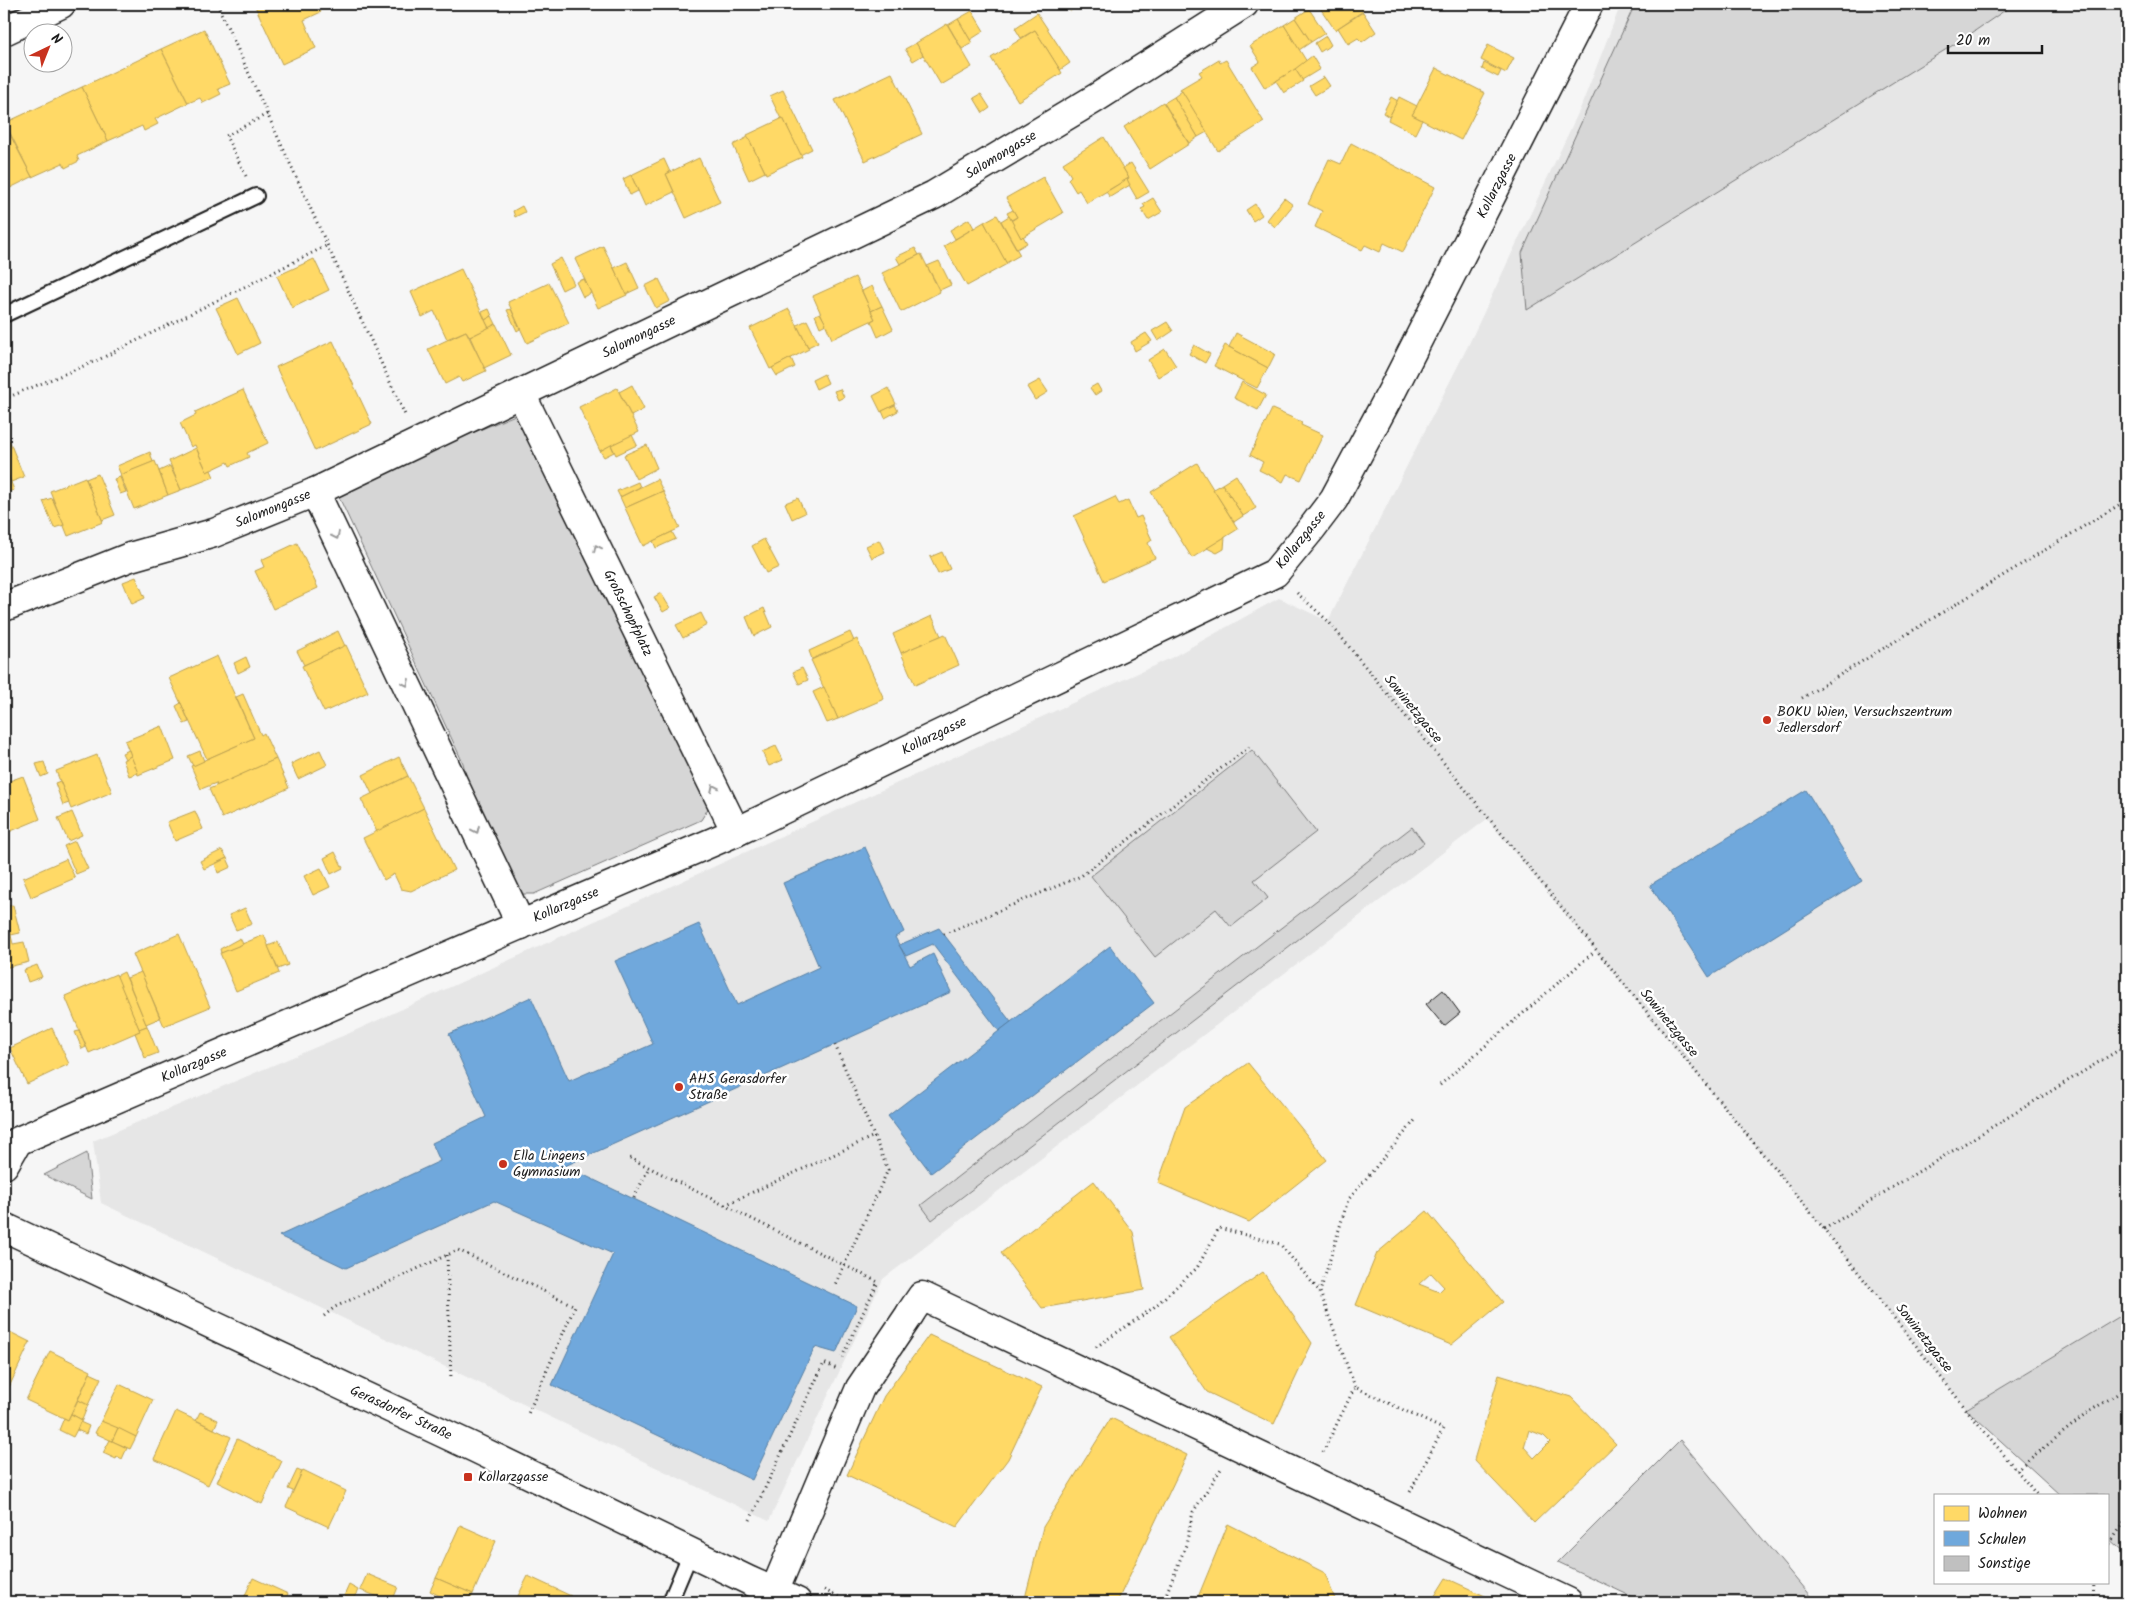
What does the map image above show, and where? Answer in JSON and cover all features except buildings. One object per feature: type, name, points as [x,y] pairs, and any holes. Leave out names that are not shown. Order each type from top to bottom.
[{"type":"street","points":[[4,31],[61,4]]},
{"type":"street","name":"Salomongasse","points":[[4,607],[130,557],[214,533],[315,492],[934,195],[1096,98],[1244,4]]},
{"type":"street","name":"Kollarzgasse","points":[[4,1165],[18,1141],[736,832],[1275,573],[1334,499],[1392,391],[1589,4]]},
{"type":"street","name":"Großschopfplatz","points":[[521,394],[736,832]]},
{"type":"street","points":[[315,492],[521,925]]},
{"type":"street","name":"Gerasdorfer Straße","points":[[4,1227],[475,1448],[786,1597]]},
{"type":"street","points":[[786,1597],[860,1388],[922,1296],[1568,1602]]},
{"type":"lane","points":[[4,315],[256,196]]},
{"type":"lane","points":[[670,1602],[691,1552]]},
{"type":"path","points":[[217,4],[418,443]]},
{"type":"path","points":[[256,196],[226,136],[267,114]]},
{"type":"path","points":[[4,399],[98,360],[328,245]]},
{"type":"path","points":[[1802,698],[2127,500]]},
{"type":"path","name":"Sowinetzgasse","points":[[1275,573],[1328,621],[1595,951],[1824,1229],[1966,1410],[2036,1494]]},
{"type":"path","points":[[944,934],[1081,876],[1250,747]]},
{"type":"path","points":[[1440,1085],[1595,951]]},
{"type":"path","points":[[834,1286],[888,1170],[835,1045]]},
{"type":"path","points":[[1824,1229],[2127,1045]]},
{"type":"path","points":[[1320,1292],[1348,1200],[1417,1118]]},
{"type":"path","points":[[725,1205],[874,1136]]},
{"type":"path","points":[[630,1158],[878,1282],[837,1369],[824,1363],[750,1520]]},
{"type":"path","points":[[634,1198],[649,1167]]},
{"type":"path","points":[[1079,1370],[1098,1345],[1153,1308],[1197,1268],[1219,1228],[1280,1244],[1320,1292],[1355,1387],[1443,1429],[1395,1521]]},
{"type":"path","points":[[324,1316],[335,1306],[458,1250],[575,1306],[527,1416]]},
{"type":"path","points":[[447,1255],[451,1380]]},
{"type":"path","points":[[1310,1480],[1355,1387]]},
{"type":"path","points":[[2016,1470],[2090,1411],[2127,1388]]},
{"type":"path","points":[[1163,1602],[1186,1545],[1193,1512],[1221,1469],[1233,1443]]},
{"type":"path","points":[[2108,1546],[2127,1518]]},
{"type":"path","points":[[2093,1602],[2094,1584]]},
{"type":"shaded area","points":[[1621,4],[2127,4],[2127,1312],[1966,1409],[1817,1221],[1487,819],[883,1279],[769,1521],[101,1203],[93,1141],[352,1032],[1171,658],[1279,598],[1328,621],[1467,348],[1580,109]]},
{"type":"shaded area","points":[[1635,4],[2014,4],[1966,37],[1527,310],[1522,253]]},
{"type":"shaded area","points":[[520,413],[709,807],[701,820],[534,894],[522,894],[486,832],[473,798],[463,763],[338,495],[427,452]]},
{"type":"shaded area","points":[[1252,750],[1316,832],[1254,880],[1268,898],[1231,927],[1216,909],[1155,957],[1091,876]]},
{"type":"shaded area","points":[[1412,827],[1424,843],[932,1220],[921,1205]]},
{"type":"shaded area","points":[[87,1153],[92,1199],[44,1175]]},
{"type":"shaded area","points":[[2127,1312],[2127,1555],[2108,1538],[2108,1494],[2059,1494],[1966,1409]]},
{"type":"shaded area","points":[[1680,1440],[1815,1602],[1643,1602],[1558,1562]]},
{"type":"place","name":"BOKU Wien, Versuchszentrum Jedlersdorf","points":[[1767,720]]},
{"type":"place","name":"AHS Gerasdorfer Straße","points":[[679,1087]]},
{"type":"place","name":"Ella Lingens Gymnasium","points":[[503,1164]]},
{"type":"place","name":"Kollarzgasse","points":[[468,1477]]}]
